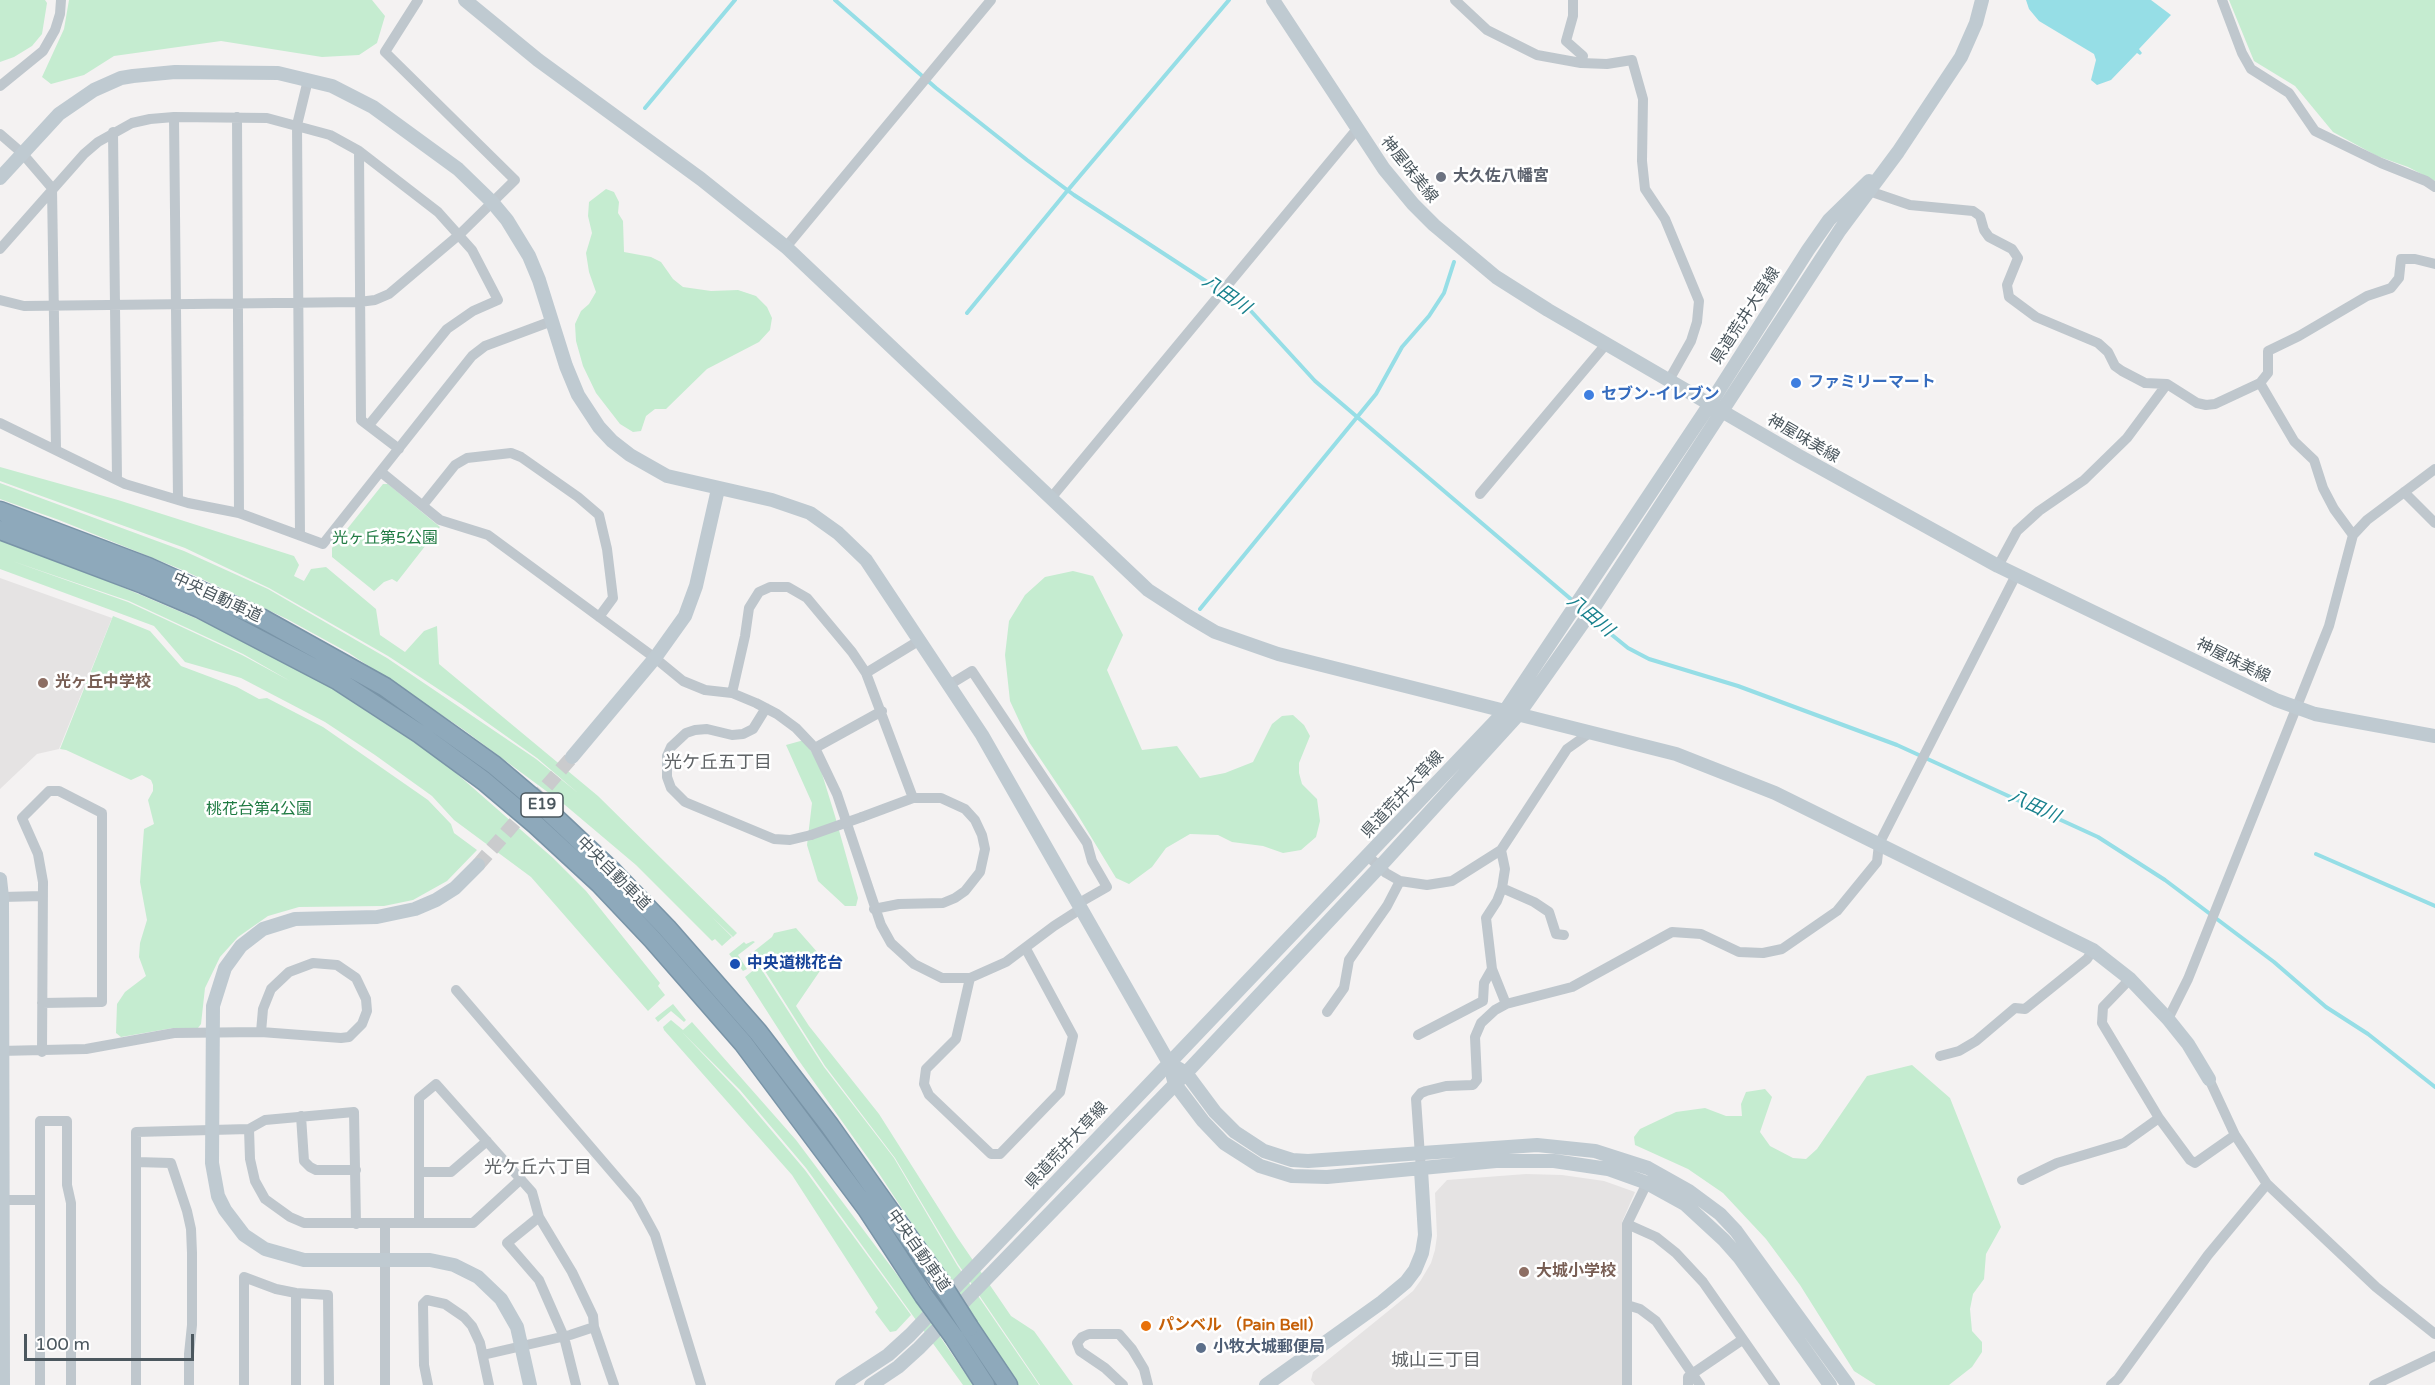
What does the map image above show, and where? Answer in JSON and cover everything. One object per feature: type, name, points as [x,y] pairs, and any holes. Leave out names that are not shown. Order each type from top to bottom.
[{"type":"highway","name":"中央自動車道","points":[[0,511],[148,567],[261,618],[385,687],[494,765],[546,809],[613,872],[743,1015],[830,1126],[939,1280],[1008,1385]]},
{"type":"highway","name":"中央自動車道","points":[[0,530],[143,584],[199,608],[327,674],[420,734],[536,825],[600,884],[653,940],[743,1044],[847,1181],[985,1385]]},
{"type":"street","points":[[0,86],[43,51],[55,30],[61,0]]},
{"type":"street","points":[[0,300],[24,306],[358,302],[375,300],[389,294],[460,234],[515,180],[385,52],[418,0]]},
{"type":"street","points":[[786,247],[991,0]]},
{"type":"street","name":"神屋味美線","points":[[1273,0],[1384,169],[1413,204],[1459,247],[1496,277],[1548,310],[1998,566],[2295,709],[2435,736]]},
{"type":"street","points":[[1455,0],[1487,30],[1537,56],[1581,63],[1607,64],[1632,60],[1643,99],[1642,161],[1645,189],[1665,219],[1699,301],[1697,322],[1691,341],[1669,380]]},
{"type":"street","points":[[1573,0],[1573,16],[1566,41],[1583,56],[1581,63]]},
{"type":"street","name":"県道荒井大草線","points":[[842,1385],[888,1355],[910,1335],[1368,856],[1511,713],[1584,591],[1898,152],[1961,57],[1976,23],[1982,0]]},
{"type":"street","points":[[2222,0],[2242,53],[2251,69],[2289,93],[2315,131],[2373,160],[2427,181],[2435,187]]},
{"type":"street","points":[[474,2],[538,60],[693,172],[786,247],[1149,590],[1215,632],[1278,654],[1676,754],[1775,793],[2093,950],[2130,979],[2168,1018],[2188,1044],[2209,1079],[2235,1135],[2267,1184],[2376,1287],[2435,1334]]},
{"type":"street","points":[[0,178],[59,114],[94,90],[121,78],[160,72],[257,71],[278,73],[332,86],[373,107],[458,169],[492,202],[517,235],[529,256],[578,395],[594,420],[612,441],[650,468],[668,476],[772,500],[810,513],[838,533],[866,560],[982,735],[1169,1063],[1175,1084],[1224,1143],[1260,1166],[1292,1176],[1421,1170],[1496,1161],[1554,1161],[1608,1169],[1647,1183],[1685,1204],[1740,1257],[1830,1385]]},
{"type":"street","points":[[300,535],[297,124],[308,80]]},
{"type":"street","points":[[174,117],[178,500]]},
{"type":"street","points":[[237,117],[239,513]]},
{"type":"street","points":[[0,249],[84,154],[113,132],[150,119],[267,118],[297,124],[330,135],[359,151],[438,213],[460,234],[482,266],[498,300],[459,319],[447,329],[369,425]]},
{"type":"street","points":[[1051,498],[1357,129]]},
{"type":"street","points":[[113,132],[117,480]]},
{"type":"street","points":[[0,134],[22,153],[52,188],[56,450]]},
{"type":"street","points":[[359,151],[358,302],[361,420],[399,449]]},
{"type":"street","name":"県道荒井大草線","points":[[871,1385],[898,1367],[919,1348],[1175,1084],[1379,867],[1511,713],[1579,630],[1597,603],[1830,220],[1898,152]]},
{"type":"street","points":[[1869,191],[1911,205],[1973,211],[1980,216],[1984,230],[1989,237],[2012,249],[2018,258],[2007,285],[2009,297],[2036,317],[2098,344],[2108,352],[2115,366],[2122,372],[2145,382],[2167,384],[2197,403],[2206,405],[2215,404],[2260,384],[2268,373],[2268,351],[2299,336],[2367,296],[2391,288],[2399,278],[2401,259],[2415,259],[2435,264]]},
{"type":"street","points":[[0,423],[117,480],[178,500],[239,513],[323,544],[472,356],[485,346],[552,321]]},
{"type":"street","points":[[1480,494],[1607,344]]},
{"type":"street","points":[[1998,566],[2017,531],[2039,511],[2084,480],[2118,447],[2167,384]]},
{"type":"street","points":[[2260,384],[2294,441],[2314,460],[2323,488],[2334,509],[2353,535]]},
{"type":"street","points":[[423,505],[456,465],[467,458],[512,453],[521,456],[599,515],[607,549],[613,598],[599,617]]},
{"type":"street","points":[[2168,1018],[2188,979],[2329,626],[2353,535],[2367,520],[2435,469]]},
{"type":"street","points":[[381,472],[440,520],[488,535],[655,658],[664,668],[694,687],[732,693],[766,708],[791,723],[815,748],[837,794],[874,909],[891,943],[914,964],[942,978],[970,978],[999,966],[1026,949],[1107,887],[1092,861],[1087,843],[972,671],[950,686]]},
{"type":"street","points":[[572,757],[676,630],[691,602],[718,489]]},
{"type":"street","points":[[2404,492],[2435,524]]},
{"type":"street","points":[[1266,1385],[1382,1302],[1406,1282],[1415,1270],[1422,1253],[1425,1235],[1416,1099],[1421,1093],[1446,1086],[1473,1085],[1477,1080],[1475,1038],[1480,1023],[1485,1017],[1506,1004],[1572,987],[1672,932],[1701,934],[1739,952],[1763,953],[1782,949],[1837,911],[1877,862],[1879,844],[2016,575]]},
{"type":"street","points":[[732,693],[746,636],[749,608],[759,592],[770,587],[788,587],[807,598],[852,652],[866,673],[913,798]]},
{"type":"street","points":[[866,673],[920,640]]},
{"type":"street","points":[[766,708],[753,729],[743,734],[732,735],[707,729],[686,733],[671,747],[667,756],[667,777],[671,788],[685,802],[774,839],[790,840],[811,835],[913,798],[941,798],[965,809],[975,820],[985,849],[980,872],[965,891],[943,903],[899,904],[874,909]]},
{"type":"street","points":[[815,748],[882,711]]},
{"type":"street","points":[[1368,856],[1379,867],[1400,881],[1427,885],[1452,881],[1501,850],[1567,749],[1591,732]]},
{"type":"street","points":[[42,1003],[102,1002],[102,813],[59,791],[49,791],[22,818],[38,854],[43,896],[42,1003],[42,1052]]},
{"type":"street","points":[[1501,850],[1505,869],[1502,888],[1486,918],[1492,969],[1506,1004]]},
{"type":"street","points":[[478,865],[455,888],[416,909],[377,917],[295,919],[272,925],[255,934],[235,953],[221,978],[213,1006],[212,1163],[218,1196],[234,1224],[254,1242],[276,1254],[304,1260],[443,1262],[462,1268],[478,1277],[501,1299],[517,1327],[530,1385]]},
{"type":"street","points":[[0,879],[2,897],[3,1385]]},
{"type":"street","points":[[1327,1012],[1344,988],[1349,960],[1374,926],[1400,881]]},
{"type":"street","points":[[1502,888],[1534,902],[1549,912],[1556,934],[1564,936]]},
{"type":"street","points":[[2,897],[43,896]]},
{"type":"street","points":[[970,978],[956,1039],[926,1069],[924,1084],[929,1095],[991,1154],[1000,1154],[1060,1092],[1073,1036],[1026,949]]},
{"type":"street","points":[[1940,1056],[1959,1051],[1976,1041],[2015,1008],[2025,1009],[2087,959],[2093,950]]},
{"type":"street","points":[[2,1051],[42,1052],[86,1049],[174,1033],[261,1032],[349,1037],[362,1024],[367,1011],[362,988],[347,970],[337,965],[325,963],[300,966],[279,980],[271,989],[263,1009],[261,1032]]},
{"type":"street","points":[[1418,1035],[1483,1001],[1485,983],[1492,969]]},
{"type":"street","points":[[2130,979],[2103,1007],[2102,1023],[2158,1118],[2190,1160],[2195,1163],[2235,1135]]},
{"type":"street","points":[[456,990],[636,1200],[655,1235],[701,1385]]},
{"type":"street","points":[[1169,1063],[1185,1073],[1215,1112],[1235,1132],[1251,1144],[1271,1154],[1308,1161],[1494,1147],[1555,1145],[1609,1154],[1668,1177],[1712,1208],[1736,1231],[1848,1385]]},
{"type":"street","points":[[419,1223],[419,1098],[436,1084],[532,1192],[539,1217],[583,1293],[593,1316],[594,1327],[614,1385]]},
{"type":"street","points":[[136,1385],[136,1132],[249,1130],[265,1120],[354,1112],[356,1224]]},
{"type":"street","points":[[301,1116],[304,1161],[310,1167],[316,1170],[356,1170]]},
{"type":"street","points":[[2022,1180],[2057,1163],[2124,1143],[2158,1118]]},
{"type":"street","points":[[40,1385],[40,1120],[67,1121],[67,1185],[71,1203],[71,1385]]},
{"type":"street","points":[[249,1130],[250,1159],[255,1181],[265,1199],[290,1217],[304,1222],[473,1223],[521,1179]]},
{"type":"street","points":[[419,1172],[451,1172],[487,1141]]},
{"type":"street","points":[[136,1162],[171,1163],[187,1211],[191,1229],[192,1253],[189,1385]]},
{"type":"street","points":[[1628,1385],[1627,1224],[1647,1183]]},
{"type":"street","points":[[2111,1385],[2118,1379],[2208,1256],[2267,1184]]},
{"type":"street","points":[[2,1200],[40,1200]]},
{"type":"street","points":[[539,1217],[507,1243],[539,1280],[564,1336],[576,1385]]},
{"type":"street","points":[[385,1224],[385,1385]]},
{"type":"street","points":[[1627,1224],[1656,1237],[1676,1253],[1703,1281],[1775,1385]]},
{"type":"street","points":[[244,1385],[244,1277],[276,1289],[328,1295],[329,1385]]},
{"type":"street","points":[[296,1293],[296,1385]]},
{"type":"street","points":[[428,1385],[424,1355],[423,1304],[427,1300],[445,1304],[465,1317],[472,1326],[480,1343],[489,1385]]},
{"type":"street","points":[[1627,1305],[1640,1309],[1656,1321],[1690,1379],[1700,1385]]},
{"type":"street","points":[[483,1354],[594,1327]]},
{"type":"street","points":[[1123,1385],[1105,1368],[1080,1351],[1077,1343],[1082,1337],[1089,1334],[1119,1334],[1132,1349],[1144,1369],[1148,1385]]},
{"type":"street","points":[[1690,1379],[1742,1340]]},
{"type":"street","points":[[2374,1385],[2435,1356]]},
{"type":"shaded area","name":"光ヶ丘中学校","points":[[0,578],[112,618],[59,749],[37,754],[0,789]]},
{"type":"shaded area","name":"大城小学校","points":[[1526,1174],[1562,1175],[1604,1181],[1635,1192],[1622,1222],[1623,1385],[1315,1385],[1311,1380],[1313,1372],[1413,1291],[1421,1280],[1431,1263],[1435,1250],[1437,1236],[1435,1193],[1447,1180]]},
{"type":"green space","points":[[0,0],[45,0],[47,3],[42,34],[32,46],[0,62]]},
{"type":"green space","points":[[69,0],[372,0],[385,16],[377,43],[359,55],[322,57],[221,41],[114,56],[84,75],[51,84],[42,77],[64,29]]},
{"type":"green space","points":[[2229,0],[2435,0],[2435,181],[2408,167],[2377,156],[2333,132],[2295,86],[2254,61]]},
{"type":"green space","points":[[606,189],[614,192],[619,202],[618,213],[623,221],[624,252],[651,257],[661,262],[673,279],[683,287],[711,291],[738,290],[756,296],[767,307],[772,318],[770,330],[759,342],[707,369],[666,409],[655,409],[646,416],[641,431],[633,432],[620,424],[596,393],[583,366],[576,341],[575,324],[581,311],[589,304],[596,292],[589,272],[586,253],[592,233],[588,216],[589,202]]},
{"type":"green space","points":[[0,467],[118,500],[294,556],[299,565],[294,576],[304,581],[311,569],[326,567],[376,609],[380,635],[405,652],[424,631],[437,626],[439,664],[598,796],[737,933],[733,937],[712,917],[732,937],[722,946],[715,939],[712,941],[636,865],[565,805],[464,730],[349,653],[287,619],[185,571],[59,520],[0,499],[0,483],[184,551],[268,589],[387,658],[536,759],[578,793],[537,758],[388,656],[269,588],[185,548],[0,481]]},
{"type":"green space","name":"光ヶ丘第5公園","points":[[383,484],[388,484],[440,527],[397,582],[392,579],[384,582],[374,591],[332,557],[332,548]]},
{"type":"green space","points":[[0,540],[82,570],[235,635],[328,686],[440,759],[553,858],[586,891],[660,983],[658,986],[665,995],[648,1011],[531,877],[454,820],[432,796],[325,722],[241,678],[185,662],[154,626],[0,569]],"holes":[[[12,561],[129,601],[243,654],[290,681],[242,655],[128,602]]]},
{"type":"green space","points":[[1073,571],[1093,576],[1123,635],[1107,670],[1142,750],[1177,746],[1200,778],[1225,773],[1253,762],[1272,724],[1282,716],[1293,715],[1304,725],[1310,736],[1299,763],[1299,773],[1302,784],[1317,799],[1320,821],[1316,837],[1301,850],[1283,853],[1263,846],[1232,842],[1218,835],[1190,834],[1166,848],[1152,867],[1129,884],[1116,878],[1076,812],[1029,742],[1010,701],[1005,655],[1009,621],[1025,595],[1045,577]]},
{"type":"green space","name":"桃花台第4公園","points":[[113,616],[150,631],[181,666],[237,687],[259,699],[267,698],[323,727],[428,800],[451,824],[454,833],[477,850],[447,881],[413,900],[384,906],[299,907],[268,916],[238,937],[220,957],[205,988],[201,1024],[198,1028],[173,1028],[121,1037],[116,1033],[117,1004],[125,992],[146,976],[139,957],[140,943],[147,920],[140,882],[144,829],[154,824],[148,800],[153,791],[153,785],[151,780],[142,775],[131,780],[60,749]]},
{"type":"green space","points":[[804,740],[819,764],[858,898],[856,906],[845,906],[818,881],[807,845],[812,803],[786,745]]},
{"type":"green space","points":[[796,928],[826,962],[796,1006],[809,1026],[879,1114],[957,1237],[1011,1316],[1034,1331],[1073,1385],[1040,1385],[958,1264],[895,1158],[825,1066],[753,952],[774,933]]},
{"type":"green space","points":[[744,942],[746,944],[755,942],[738,955],[747,969],[743,971],[729,954]]},
{"type":"green space","points":[[751,953],[824,1067],[894,1158],[957,1265],[1039,1385],[1018,1385],[878,1172],[797,1058],[745,977],[755,969],[748,956]]},
{"type":"green space","points":[[673,1004],[686,1020],[684,1022],[671,1011],[658,1022],[655,1018]]},
{"type":"green space","points":[[671,1020],[683,1030],[692,1022],[796,1140],[907,1288],[973,1385],[963,1385],[806,1168],[740,1090],[682,1032],[739,1092],[805,1170],[911,1315],[896,1331],[890,1332],[875,1312],[878,1308],[792,1175],[664,1030],[663,1027]]},
{"type":"green space","points":[[1912,1065],[1950,1098],[2001,1227],[1986,1254],[1984,1279],[1973,1294],[1970,1309],[1972,1331],[1982,1342],[1982,1352],[1972,1367],[1949,1385],[1876,1385],[1854,1371],[1800,1285],[1766,1239],[1723,1193],[1688,1169],[1635,1145],[1634,1137],[1640,1129],[1676,1112],[1705,1108],[1726,1116],[1742,1116],[1741,1104],[1746,1092],[1765,1089],[1772,1097],[1760,1132],[1770,1146],[1793,1158],[1806,1159],[1817,1149],[1867,1076]]},
{"type":"water","points":[[2026,0],[2151,0],[2171,15],[2139,49],[2142,53],[2140,55],[2137,53],[2111,80],[2097,85],[2091,80],[2096,60],[2094,54],[2039,21],[2029,9]]},
{"type":"waterway","points":[[645,108],[735,0]]},
{"type":"waterway","name":"八田川","points":[[835,0],[936,88],[1027,160],[1074,195],[1250,310],[1315,381],[1586,612]]},
{"type":"waterway","points":[[967,313],[1229,0]]},
{"type":"waterway","points":[[1200,609],[1376,394],[1402,347],[1429,316],[1444,293],[1454,262]]},
{"type":"waterway","name":"八田川","points":[[1591,618],[1628,648],[1649,659],[1738,686],[1897,745],[2098,837],[2165,880],[2274,962],[2326,1007],[2368,1034],[2435,1087]]},
{"type":"waterway","points":[[2316,854],[2435,906]]},
{"type":"tunnel","points":[[478,865],[572,757]]},
{"type":"place","name":"大久佐八幡宮","points":[[1441,177]]},
{"type":"place","name":"ファミリーマート","points":[[1796,383]]},
{"type":"place","name":"セブン-イレブン","points":[[1589,395]]},
{"type":"place","name":"光ヶ丘中学校","points":[[43,683]]},
{"type":"place","name":"中央道桃花台","points":[[735,964]]},
{"type":"place","name":"大城小学校","points":[[1524,1272]]},
{"type":"place","name":"パンベル （Pain Bell）","points":[[1146,1326]]},
{"type":"place","name":"小牧大城郵便局","points":[[1201,1348]]},
{"type":"district","name":"光ケ丘五丁目","points":[[718,763]]},
{"type":"district","name":"光ケ丘六丁目","points":[[538,1168]]},
{"type":"district","name":"城山三丁目","points":[[1436,1361]]}]
